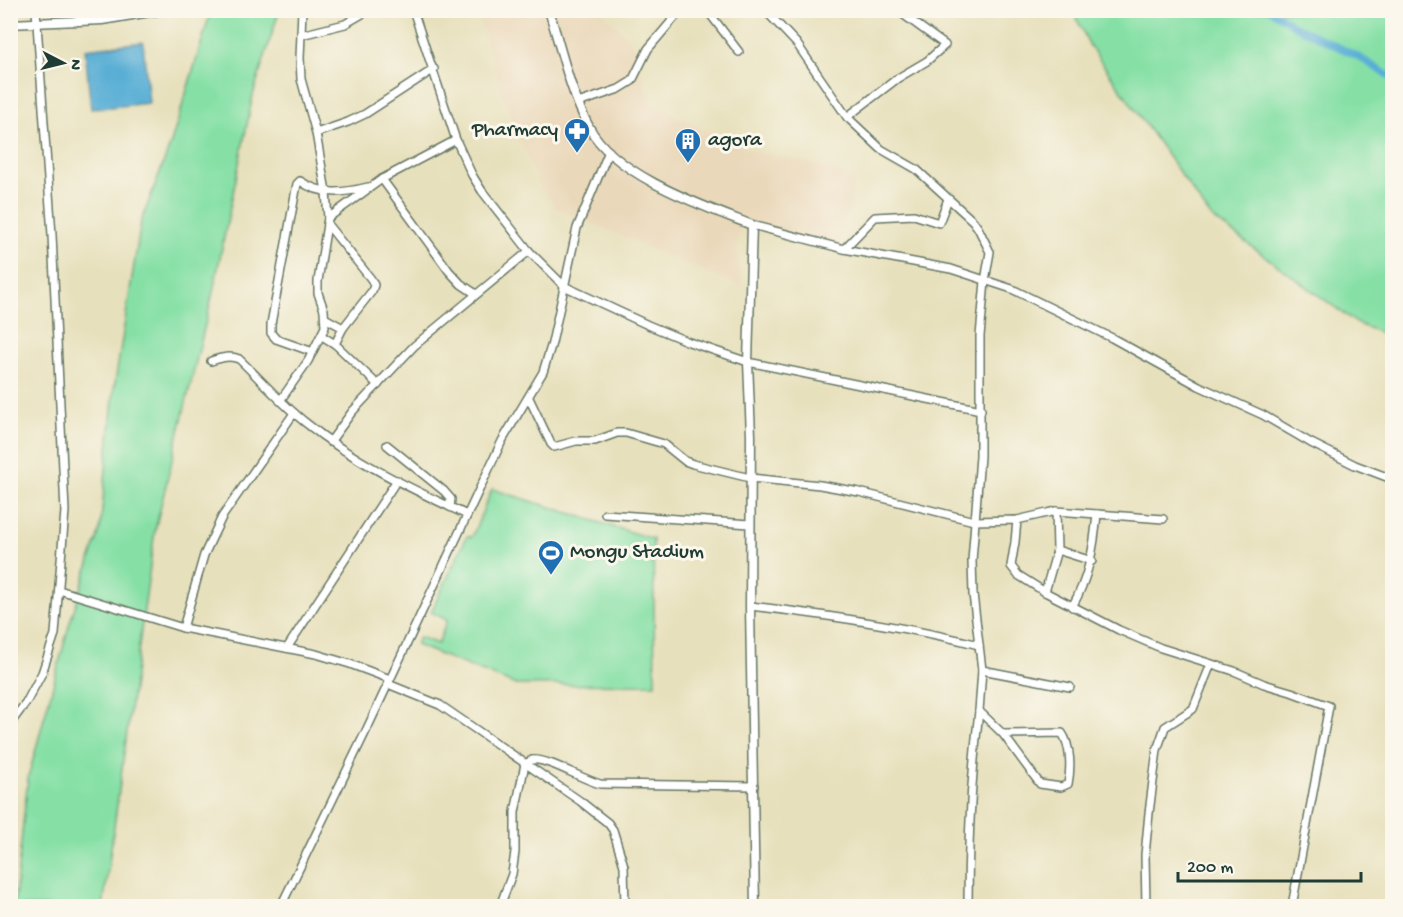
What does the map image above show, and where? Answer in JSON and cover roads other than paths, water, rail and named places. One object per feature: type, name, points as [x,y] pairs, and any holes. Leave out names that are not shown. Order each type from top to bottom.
[{"type":"main road","points":[[10,24],[102,20],[162,10]]},
{"type":"main road","points":[[549,10],[578,103],[590,128],[609,152],[662,187],[704,207],[752,225],[748,362],[755,906]]},
{"type":"street","points":[[10,724],[27,701],[42,673],[55,634],[65,511],[52,235],[36,10]]},
{"type":"street","points":[[279,401],[322,336],[325,318],[318,293],[318,281],[327,221],[326,192],[316,133],[302,79],[300,58],[302,10]]},
{"type":"street","points":[[301,35],[345,24],[369,10]]},
{"type":"street","points":[[413,10],[456,140],[482,191],[529,251],[564,286],[689,342],[748,362],[981,410]]},
{"type":"street","points":[[578,103],[611,92],[632,81],[648,49],[681,10]]},
{"type":"street","points":[[707,10],[739,52]]},
{"type":"street","points":[[765,10],[797,44],[847,117],[881,149],[916,169],[948,199],[978,228],[990,252],[980,336],[980,456],[974,520],[973,594],[982,670],[971,775],[968,906]]},
{"type":"street","points":[[847,117],[898,78],[927,61],[945,45],[897,10]]},
{"type":"street","points":[[316,133],[365,114],[434,69]]},
{"type":"street","points":[[327,221],[382,178],[456,140]]},
{"type":"street","points":[[281,906],[502,441],[543,372],[552,343],[577,228],[609,152]]},
{"type":"street","points":[[382,178],[449,271],[461,284],[476,294]]},
{"type":"street","points":[[313,352],[276,339],[272,333],[271,324],[298,182],[326,192],[346,192],[368,188]]},
{"type":"street","points":[[844,249],[875,218],[914,215],[939,223],[948,199]]},
{"type":"street","points":[[327,221],[374,285],[369,297],[343,328],[335,344]]},
{"type":"street","points":[[752,225],[844,249],[951,270],[1012,289],[1082,323],[1199,386],[1263,415],[1355,465],[1392,479]]},
{"type":"street","points":[[330,442],[352,412],[414,346],[529,251]]},
{"type":"street","points":[[325,318],[343,328]]},
{"type":"street","points":[[322,336],[335,344],[378,385]]},
{"type":"street","points":[[211,361],[233,357],[239,360],[279,401],[330,442],[467,515]]},
{"type":"street","points":[[529,398],[554,447],[576,441],[595,441],[617,433],[626,433],[664,444],[685,461],[750,478],[849,490],[974,520],[1017,520],[1056,512],[1163,519]]},
{"type":"street","points":[[183,628],[204,555],[222,518],[294,413]]},
{"type":"street","points":[[387,446],[444,491],[451,499],[450,507]]},
{"type":"street","points":[[287,648],[398,480]]},
{"type":"street","points":[[1045,592],[1057,550],[1056,512]]},
{"type":"street","points":[[605,514],[750,524]]},
{"type":"street","points":[[1072,607],[1092,561],[1098,514]]},
{"type":"street","points":[[1017,520],[1016,542],[1011,560],[1013,571],[1045,592],[1161,648],[1329,706],[1292,906]]},
{"type":"street","points":[[1057,550],[1092,561]]},
{"type":"street","points":[[59,591],[183,628],[287,648],[350,664],[440,705],[608,823],[624,866],[625,906]]},
{"type":"street","points":[[750,606],[892,626],[979,645]]},
{"type":"street","points":[[1146,906],[1146,844],[1157,750],[1166,727],[1193,709],[1211,664]]},
{"type":"street","points":[[982,670],[1070,687]]},
{"type":"street","points":[[979,711],[1003,734],[1040,784],[1061,787],[1068,784],[1069,761],[1065,737],[1062,733],[1003,734]]},
{"type":"street","points":[[500,906],[512,874],[515,852],[514,812],[525,764],[531,760],[546,761],[583,779],[600,784],[753,786]]},
{"type":"water","points":[[143,42],[149,103],[91,109],[85,49]]},
{"type":"waterway","points":[[1271,10],[1293,25],[1359,57],[1392,78]]},
{"type":"place","name":"Pharmacy","points":[[577,154]]},
{"type":"place","name":"agora","points":[[688,164]]},
{"type":"place","name":"Mongu Stadium","points":[[551,576]]}]
